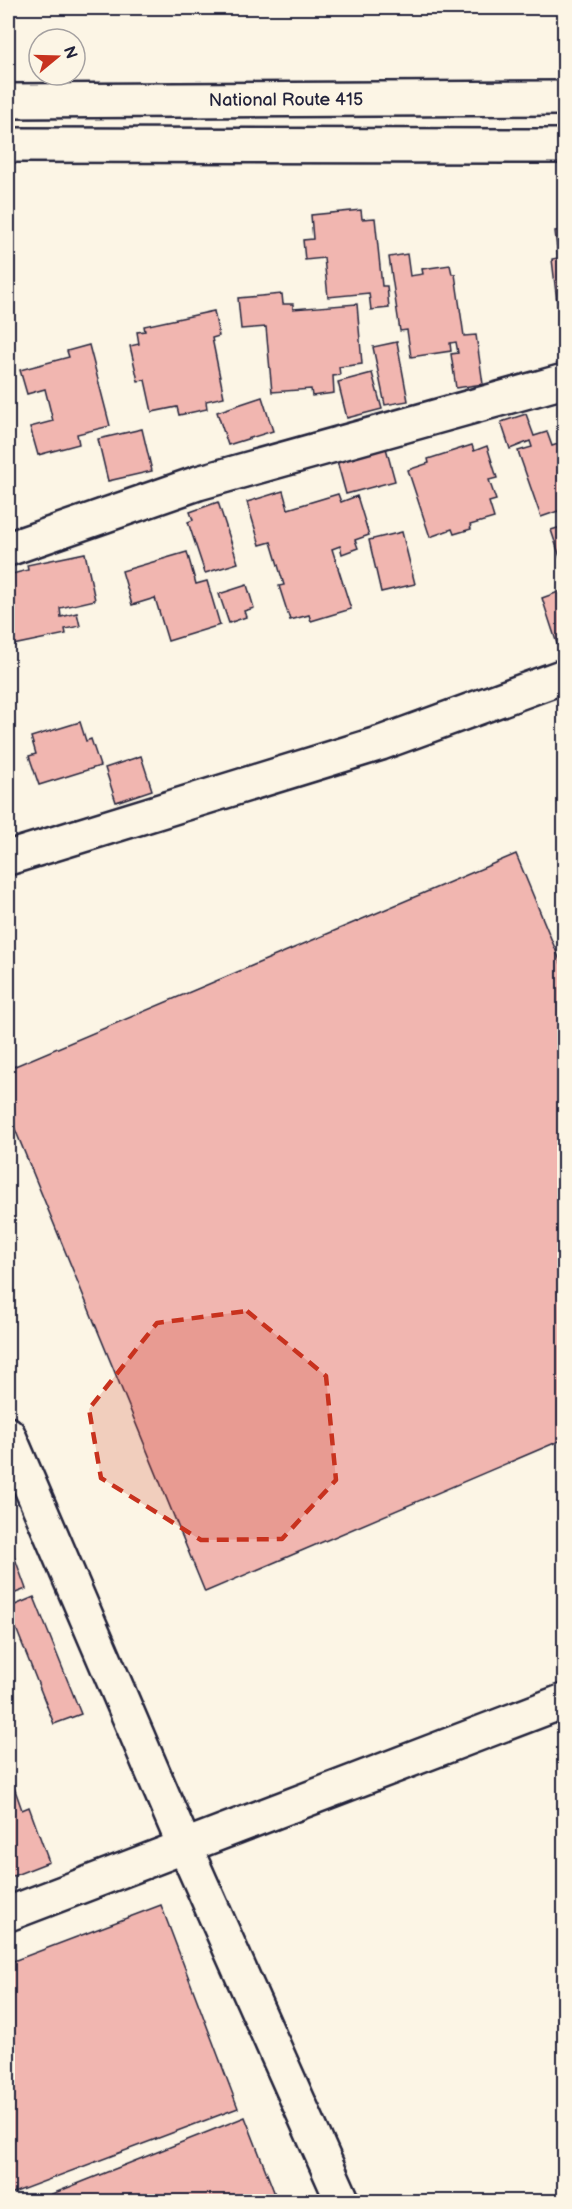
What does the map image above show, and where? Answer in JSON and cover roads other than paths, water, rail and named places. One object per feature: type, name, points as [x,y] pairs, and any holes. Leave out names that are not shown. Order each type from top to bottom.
[{"type":"main road","name":"National Route 415","points":[[8,101],[564,99]]},
{"type":"main road","points":[[8,145],[564,146]]},
{"type":"main road","points":[[8,549],[198,483],[564,381]]},
{"type":"main road","points":[[8,858],[381,743],[564,676]]},
{"type":"main road","points":[[8,1434],[184,1845],[343,2202]]},
{"type":"main road","points":[[8,1914],[564,1701]]}]
